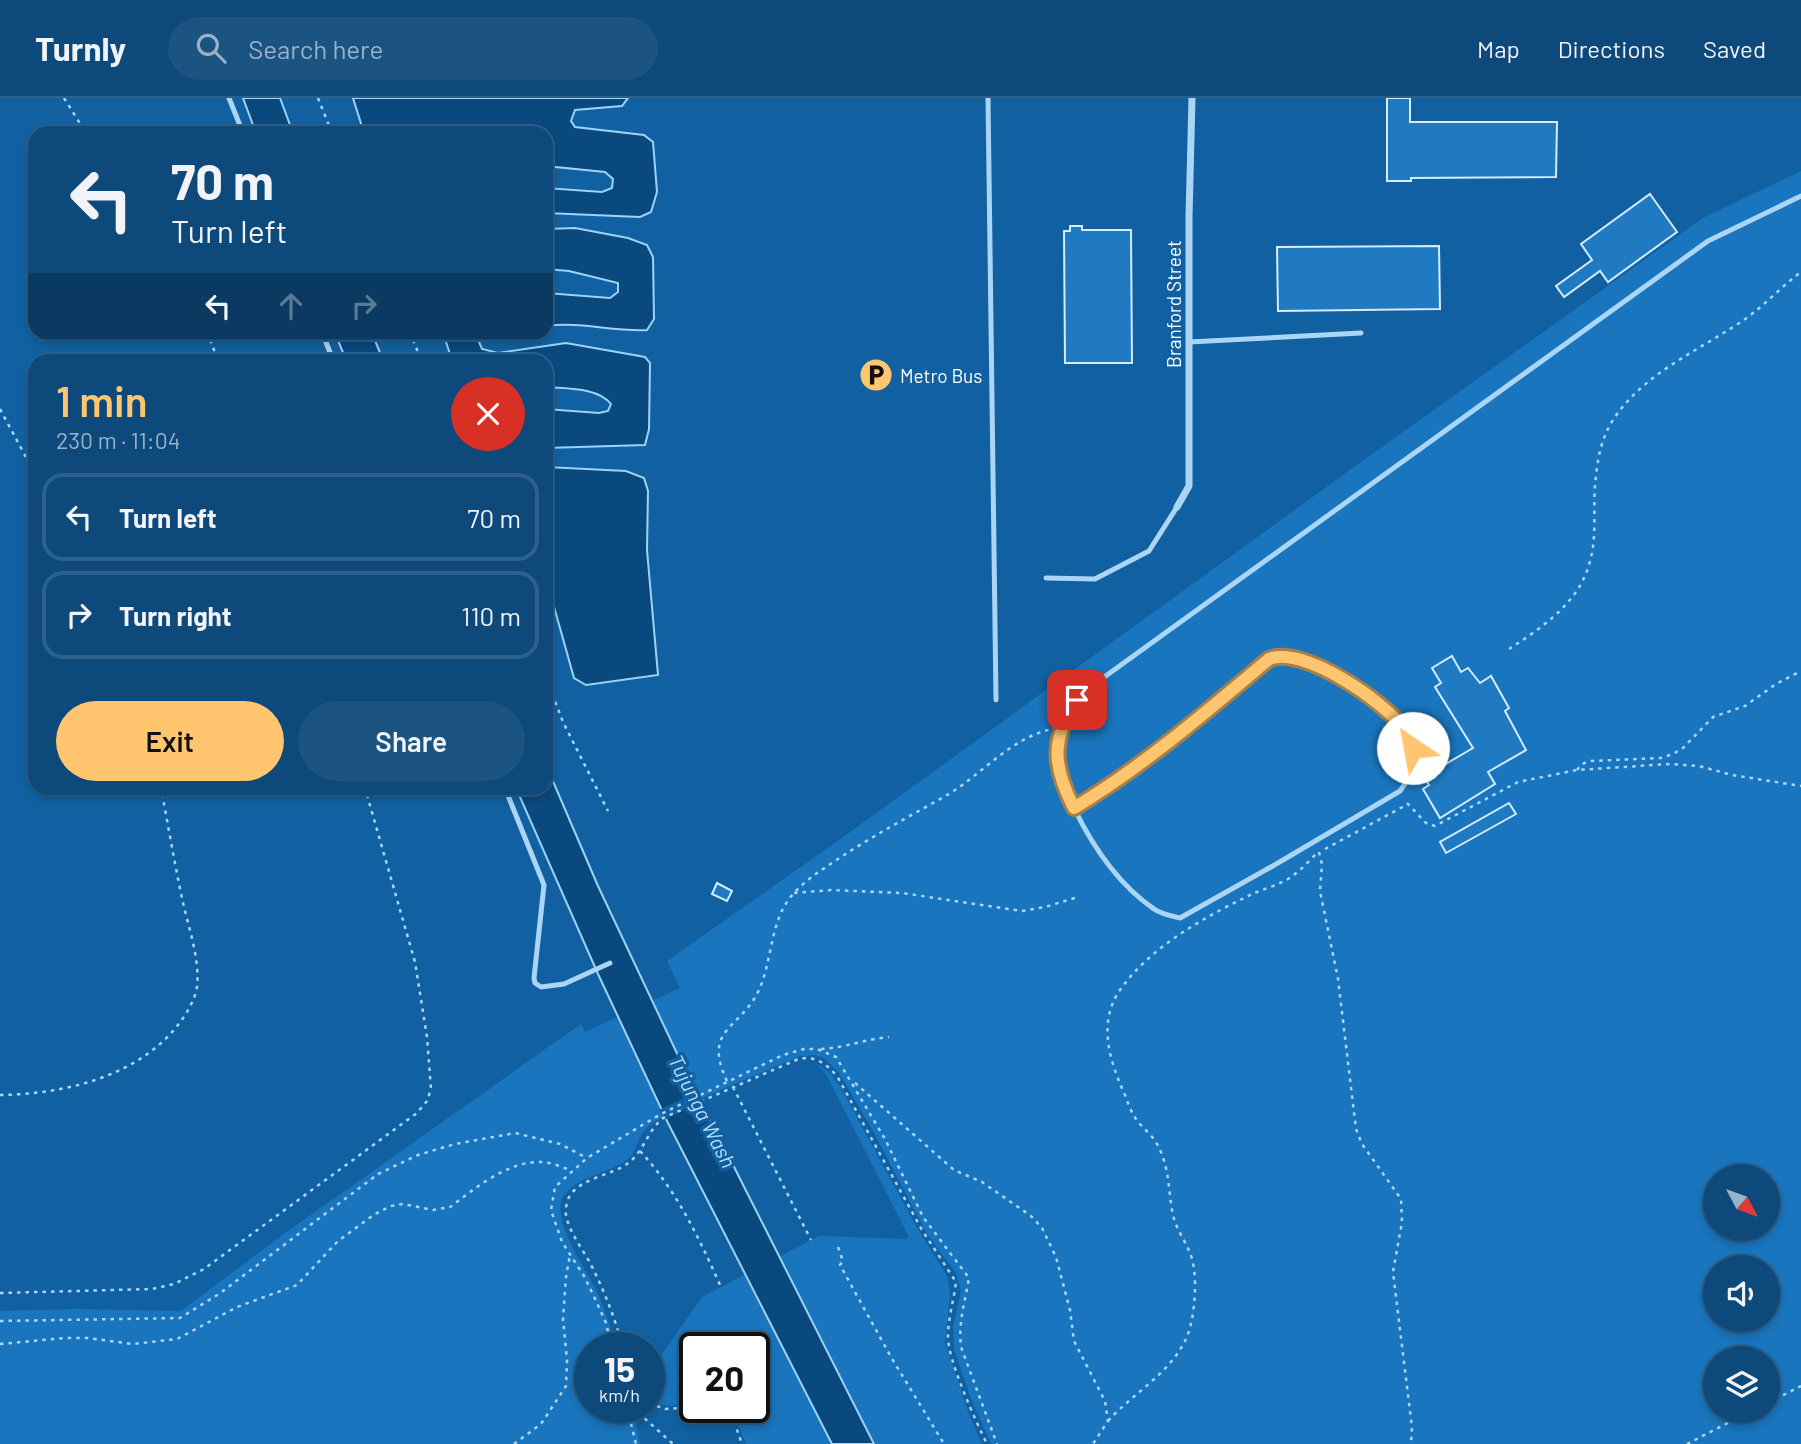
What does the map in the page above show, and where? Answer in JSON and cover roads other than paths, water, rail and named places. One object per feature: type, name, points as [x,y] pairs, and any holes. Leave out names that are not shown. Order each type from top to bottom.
[{"type":"street","name":"Branford Street","points":[[1177,507],[1189,486],[1192,98]]},
{"type":"lane","points":[[229,98],[240,126]]},
{"type":"lane","points":[[988,98],[996,700]]},
{"type":"lane","points":[[1074,808],[1107,788],[1181,733],[1269,659],[1278,655],[1288,655],[1336,675],[1366,694],[1405,729],[1413,748],[1414,763],[1411,777],[1400,791],[1180,918],[1155,910],[1110,866],[1074,808],[1058,770],[1058,745],[1065,717],[1077,700],[1096,683],[1708,241],[1801,196]]},
{"type":"lane","points":[[1189,342],[1361,333]]},
{"type":"lane","points":[[1046,578],[1094,579],[1149,551],[1177,507]]},
{"type":"lane","points":[[508,795],[544,885],[535,983],[541,987],[564,984],[610,963]]},
{"type":"water","points":[[243,98],[280,98],[290,126],[253,126]]},
{"type":"water","points":[[353,98],[628,98],[622,106],[575,110],[571,121],[575,127],[644,135],[653,142],[657,192],[651,212],[640,217],[553,213],[553,188],[602,192],[612,188],[613,179],[605,172],[553,167],[553,126],[362,126]]},
{"type":"water","points":[[575,228],[628,238],[647,245],[653,257],[654,319],[647,330],[553,325],[553,294],[610,298],[618,292],[618,283],[553,270],[553,229]]},
{"type":"water","points":[[338,340],[375,340],[381,354],[344,354]]},
{"type":"water","points":[[445,340],[482,340],[479,342],[482,349],[498,353],[566,343],[645,357],[650,363],[649,429],[645,445],[553,448],[553,410],[599,413],[608,411],[611,404],[598,394],[553,388],[553,354],[450,354]]},
{"type":"water","points":[[553,467],[626,471],[644,478],[648,491],[647,550],[658,675],[586,685],[574,678],[553,603]]},
{"type":"water","name":"Tujunga Wash","points":[[553,781],[598,886],[682,1064],[874,1444],[832,1444],[667,1121],[519,795],[553,795]]},
{"type":"place","name":"Metro Bus","points":[[876,375]]}]
